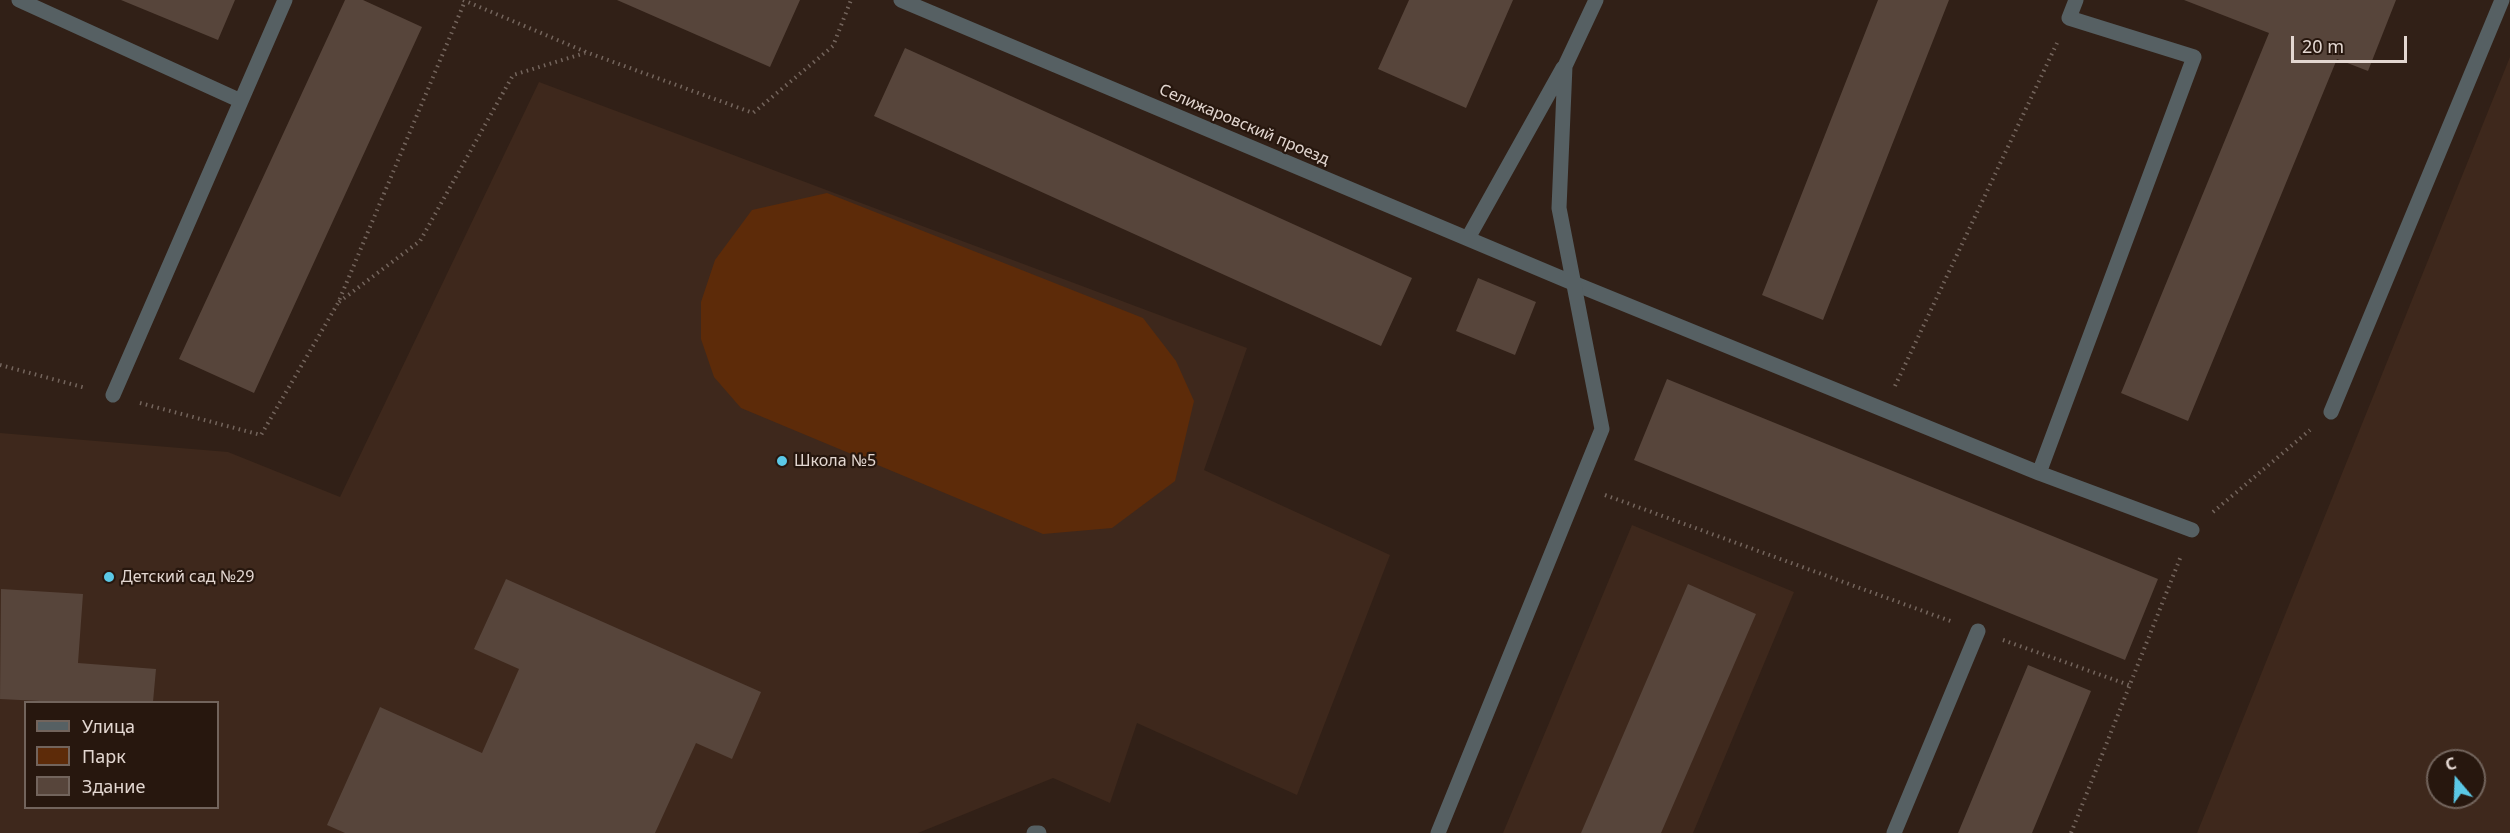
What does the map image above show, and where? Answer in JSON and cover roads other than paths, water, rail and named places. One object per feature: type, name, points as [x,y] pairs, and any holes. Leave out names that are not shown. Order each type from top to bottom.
[{"type":"street","points":[[19,0],[242,101]]},
{"type":"street","points":[[113,395],[285,0]]},
{"type":"street","name":"Селижаровский проезд","points":[[901,0],[1574,284],[2039,473],[2192,530]]},
{"type":"street","points":[[1468,238],[1565,66],[1596,0]]},
{"type":"street","points":[[2039,473],[2194,57],[2069,18],[2076,0]]},
{"type":"street","points":[[2331,412],[2502,0]]},
{"type":"street","points":[[1438,833],[1602,429],[1559,208],[1565,66]]},
{"type":"street","points":[[1893,833],[1978,631]]},
{"type":"street","points":[[1034,833],[1039,833]]},
{"type":"place","name":"Школа №5","points":[[782,461]]},
{"type":"place","name":"Детский сад №29","points":[[109,577]]}]
